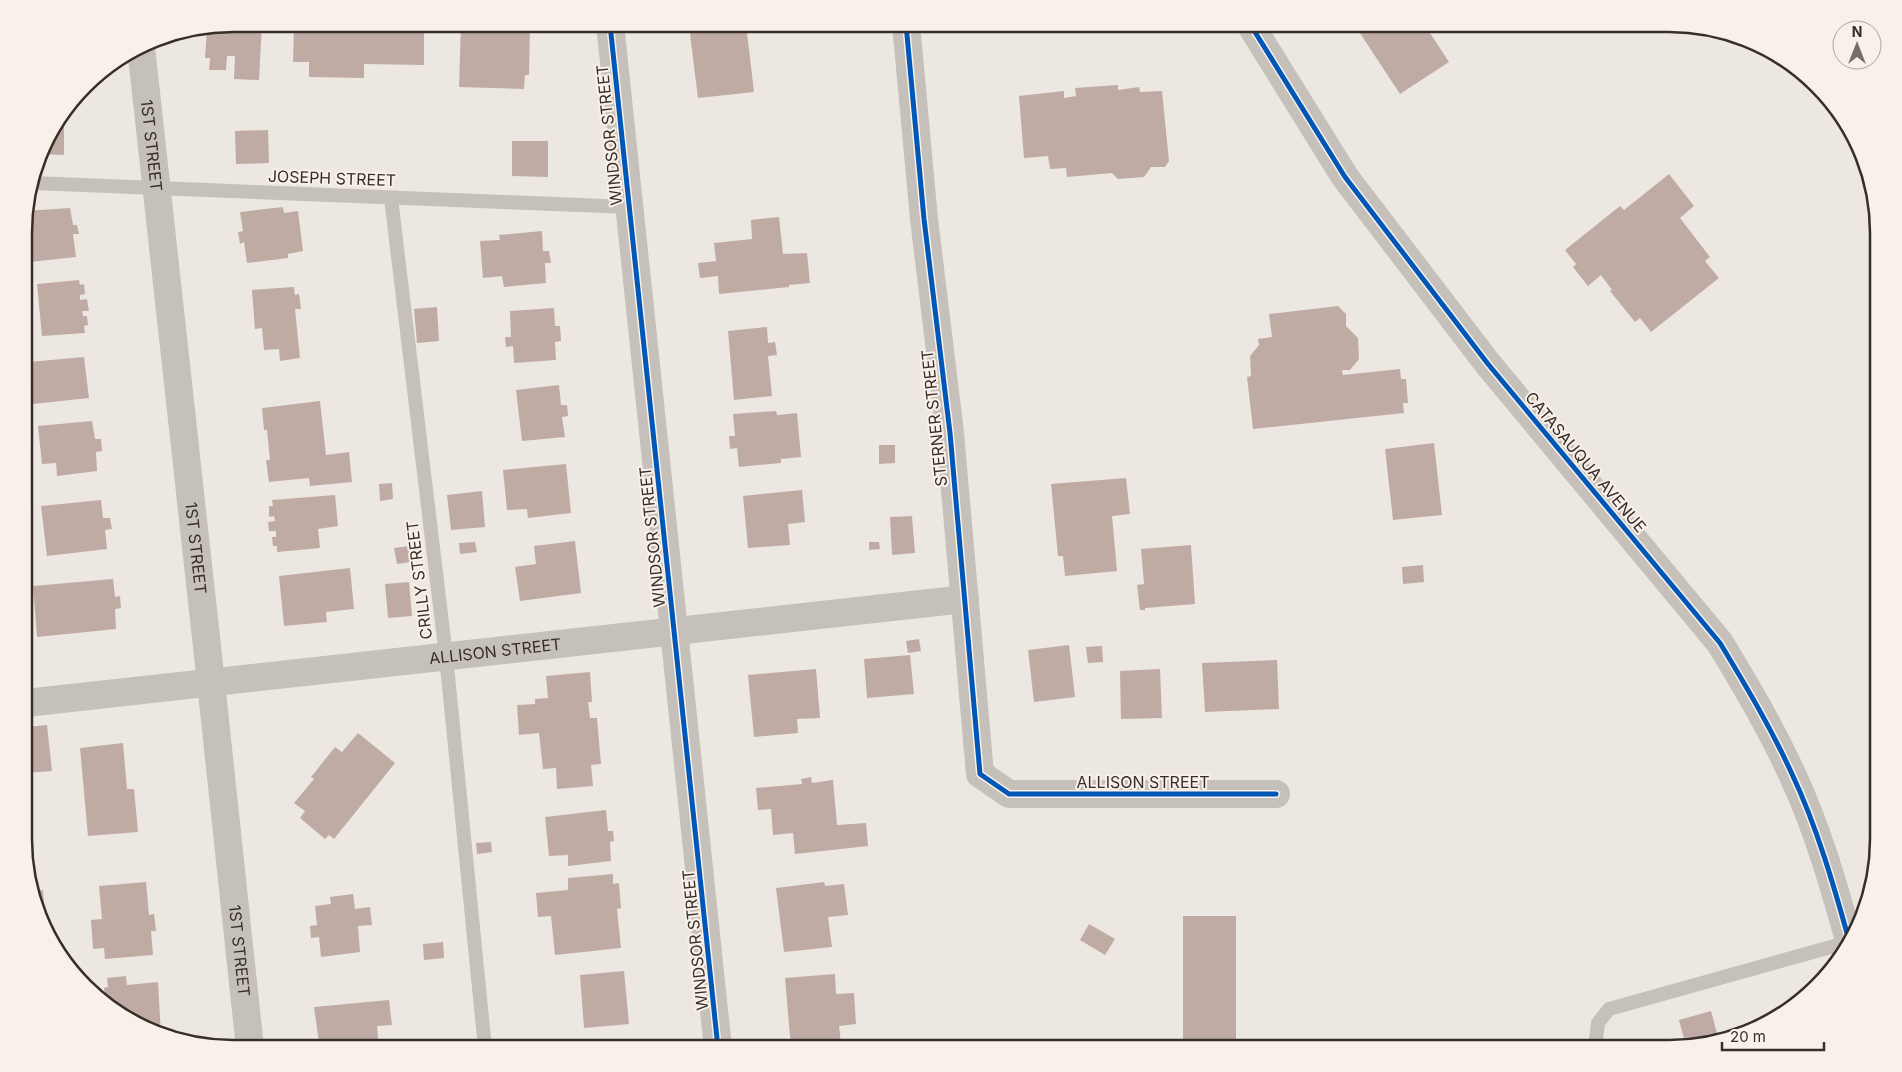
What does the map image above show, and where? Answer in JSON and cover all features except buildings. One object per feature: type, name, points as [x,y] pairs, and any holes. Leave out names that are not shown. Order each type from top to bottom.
[{"type":"street","name":"WINDSOR STREET","points":[[611,32],[717,1040]]},
{"type":"street","name":"STERNER STREET","points":[[907,32],[924,219],[950,433],[980,774],[1009,794]]},
{"type":"street","name":"CATASAUQUA AVENUE","points":[[1255,32],[1345,177],[1488,364],[1720,643],[1752,694],[1793,774],[1815,830],[1847,932]]},
{"type":"street","name":"1ST STREET","points":[[142,55],[212,682],[249,1040]]},
{"type":"street","name":"ALLISON STREET","points":[[32,702],[965,599]]},
{"type":"street","name":"ALLISON STREET","points":[[1009,794],[1276,794]]},
{"type":"lane","name":"JOSEPH STREET","points":[[39,183],[630,207]]},
{"type":"lane","name":"CRILLY STREET","points":[[391,198],[446,656],[484,1040]]},
{"type":"lane","points":[[1596,1040],[1598,1023],[1609,1009],[1838,946]]},
{"type":"cycle path","points":[[611,32],[717,1040]]},
{"type":"cycle path","points":[[907,32],[924,219],[950,433],[980,774],[1009,794],[1276,794]]},
{"type":"cycle path","points":[[1255,32],[1345,177],[1488,364],[1720,643],[1767,724],[1801,794],[1824,857],[1847,932]]}]
